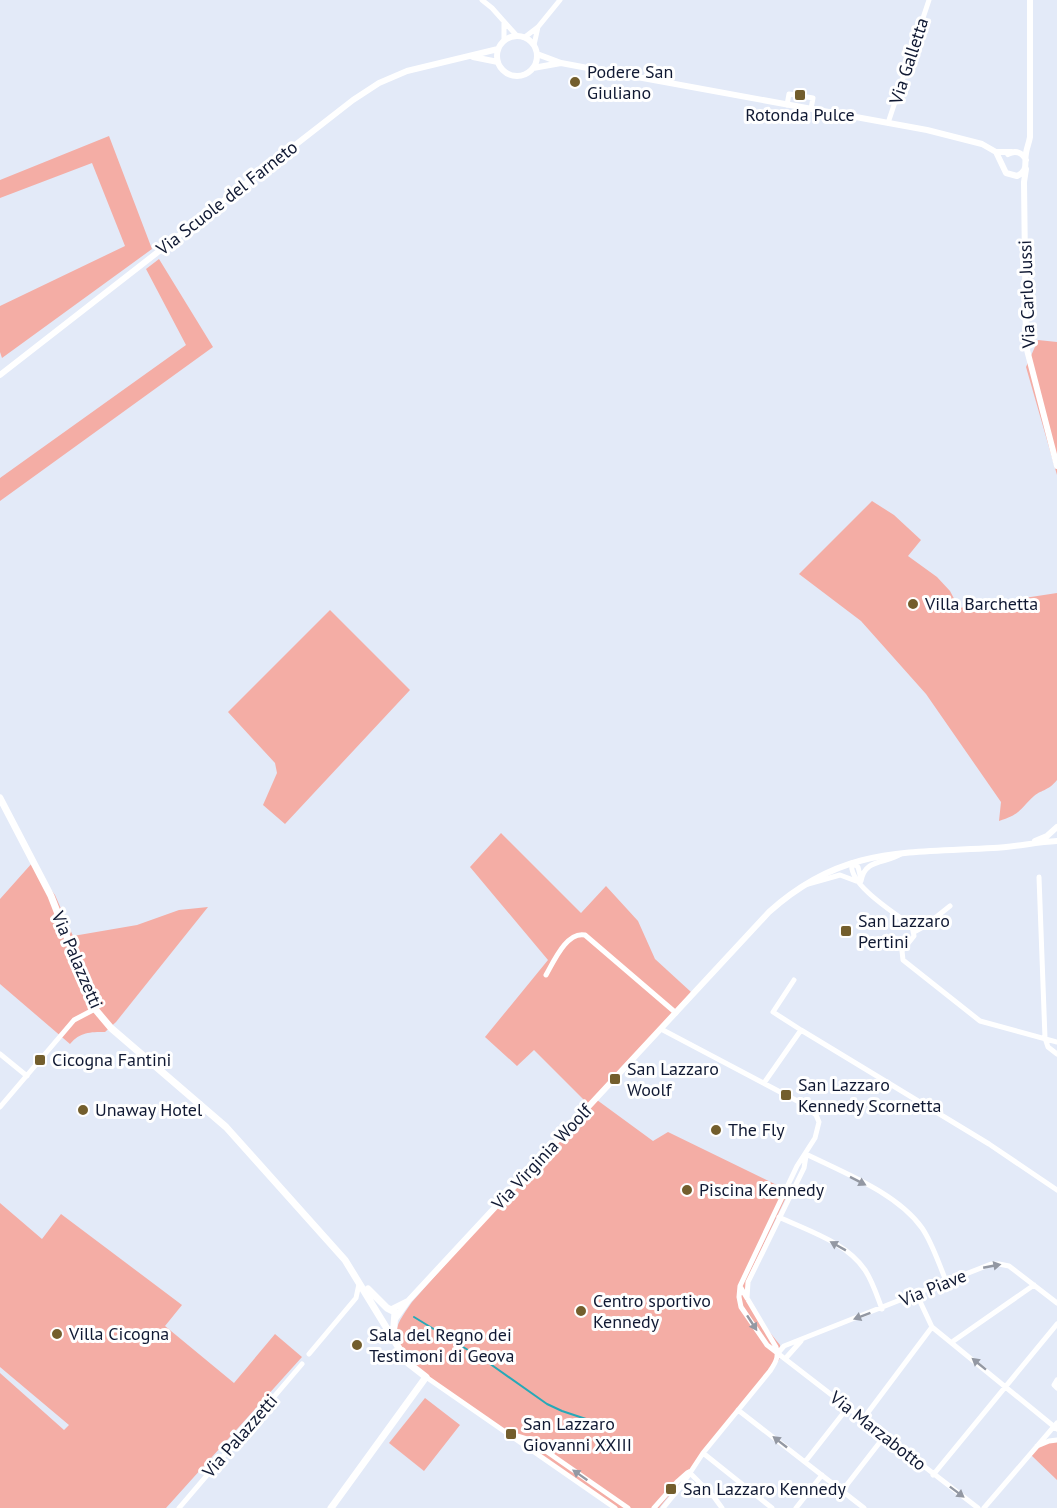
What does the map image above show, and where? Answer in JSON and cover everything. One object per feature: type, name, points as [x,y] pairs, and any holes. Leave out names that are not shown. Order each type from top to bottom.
[{"type":"main road","name":"Via Palazzetti","points":[[0,798],[51,896],[95,1009],[111,1028],[226,1127],[345,1260],[360,1281],[408,1363],[426,1377]]},
{"type":"main road","name":"Via Palazzetti","points":[[360,1281],[390,1309]]},
{"type":"main road","points":[[393,1340],[396,1312],[390,1309],[382,1312],[382,1319],[389,1324],[395,1320]]},
{"type":"main road","points":[[331,1508],[426,1377]]},
{"type":"street","points":[[482,0],[534,45]]},
{"type":"street","points":[[504,40],[521,36],[538,27],[560,0]]},
{"type":"street","name":"Via Galletta","points":[[888,123],[929,0]]},
{"type":"street","name":"Via Carlo Jussi","points":[[1030,0],[1029,143],[1025,191],[1026,346],[1057,465]]},
{"type":"street","points":[[504,21],[504,40],[498,49],[498,62],[507,73],[514,75],[521,75],[533,68],[537,54],[534,45],[538,27]]},
{"type":"street","name":"Via Scuole del Farneto","points":[[0,375],[353,100],[379,83],[407,71],[498,49]]},
{"type":"street","name":"Via Galletta","points":[[537,54],[561,63],[888,123],[982,144],[996,152],[1013,152]]},
{"type":"street","name":"Via Scuole del Farneto","points":[[472,57],[498,62]]},
{"type":"street","name":"Via Galletta","points":[[533,68],[561,63]]},
{"type":"street","points":[[786,105],[789,93],[813,98],[811,109]]},
{"type":"street","points":[[1002,164],[1004,157],[1024,148],[1029,143]]},
{"type":"street","points":[[996,152],[1004,171],[1013,176],[1025,191]]},
{"type":"street","points":[[1013,152],[1020,153],[1026,160]]},
{"type":"street","points":[[1013,176],[1021,175],[1026,168]]},
{"type":"street","name":"Via Virginia Woolf","points":[[1024,846],[1047,836],[1057,827]]},
{"type":"street","name":"Via Virginia Woolf","points":[[395,1320],[408,1301],[787,895],[822,874],[871,857],[1024,846],[1057,841]]},
{"type":"street","name":"Via Virginia Woolf","points":[[804,885],[840,874],[859,881],[870,865],[895,859],[904,853]]},
{"type":"street","points":[[852,862],[851,871],[866,890],[912,927],[913,938],[901,954],[903,960],[912,968],[980,1021],[1057,1042]]},
{"type":"street","points":[[1039,877],[1045,1038],[1048,1047],[1057,1053]]},
{"type":"street","points":[[914,932],[950,906]]},
{"type":"street","points":[[546,975],[571,937],[578,933],[585,935],[676,1012]]},
{"type":"street","points":[[795,980],[773,1012],[989,1144],[1057,1190]]},
{"type":"street","points":[[0,1107],[74,1020],[95,1009]]},
{"type":"street","points":[[661,1029],[803,1104],[816,1115],[819,1122],[818,1131],[797,1166],[748,1282],[746,1293],[748,1301]]},
{"type":"street","points":[[764,1083],[801,1030]]},
{"type":"street","points":[[0,1053],[27,1076]]},
{"type":"street","points":[[806,1154],[868,1185],[905,1209],[923,1230],[946,1283]]},
{"type":"street","points":[[777,1217],[740,1286],[739,1297],[741,1306],[767,1345],[778,1353]]},
{"type":"street","points":[[777,1217],[840,1246],[851,1254],[870,1279],[882,1309]]},
{"type":"street","name":"Via Piave","points":[[778,1353],[784,1346],[991,1264],[1008,1266],[1057,1303]]},
{"type":"street","points":[[309,1354],[356,1298],[360,1281]]},
{"type":"street","points":[[952,1342],[1034,1285]]},
{"type":"street","points":[[663,1508],[682,1485],[703,1453],[777,1360],[778,1353],[773,1341],[740,1286]]},
{"type":"street","points":[[917,1295],[932,1327],[1056,1426],[1036,1446],[984,1508]]},
{"type":"street","points":[[356,1298],[369,1297]]},
{"type":"street","name":"Via Virginia Woolf","points":[[390,1309],[408,1301]]},
{"type":"street","points":[[933,1475],[1057,1324]]},
{"type":"street","points":[[863,1419],[932,1327]]},
{"type":"street","name":"Via Piave","points":[[785,1359],[802,1340]]},
{"type":"street","name":"Via Marzabotto","points":[[778,1353],[978,1508]]},
{"type":"street","name":"Via Palazzetti","points":[[179,1508],[302,1364]]},
{"type":"street","points":[[426,1377],[615,1508]]},
{"type":"street","points":[[1057,1380],[1054,1385],[1057,1388]]},
{"type":"street","points":[[738,1410],[864,1508]]},
{"type":"street","points":[[805,1462],[844,1411]]},
{"type":"street","points":[[511,1434],[530,1440],[628,1508]]},
{"type":"street","points":[[1036,1446],[1057,1440]]},
{"type":"street","points":[[842,1491],[880,1442]]},
{"type":"street","points":[[703,1453],[772,1508]]},
{"type":"street","points":[[654,1508],[678,1480],[689,1472]]},
{"type":"street","points":[[689,1472],[722,1508]]},
{"type":"street","points":[[796,1508],[822,1475]]},
{"type":"shaded area","points":[[109,136],[152,249],[2,358],[0,306],[125,246],[92,163],[0,198],[0,180]]},
{"type":"shaded area","points":[[159,259],[213,347],[0,501],[0,478],[186,345],[146,269]]},
{"type":"shaded area","points":[[1038,340],[1057,342],[1057,475],[1026,367]]},
{"type":"shaded area","points":[[872,501],[894,515],[921,540],[908,556],[937,577],[950,591],[959,608],[1057,593],[1057,780],[1034,796],[1016,814],[999,821],[1001,802],[926,694],[861,621],[799,574]]},
{"type":"shaded area","points":[[330,610],[410,690],[285,824],[263,805],[277,773],[275,763],[228,712]]},
{"type":"shaded area","name":"Centro sportivo Kennedy","points":[[501,833],[581,913],[606,886],[638,921],[655,959],[691,992],[687,1003],[597,1100],[653,1141],[668,1132],[789,1191],[751,1271],[745,1289],[759,1319],[780,1345],[779,1360],[659,1508],[618,1508],[407,1363],[398,1337],[400,1320],[412,1302],[588,1104],[534,1050],[517,1066],[485,1037],[548,960],[470,867]]},
{"type":"shaded area","points":[[33,862],[55,895],[73,936],[137,925],[179,910],[208,907],[116,1022],[105,1032],[86,1034],[70,1044],[0,984],[0,899]]},
{"type":"shaded area","points":[[0,1203],[42,1239],[61,1214],[182,1305],[165,1326],[234,1383],[275,1334],[302,1357],[166,1508],[0,1508],[0,1373],[64,1430],[69,1425],[0,1367]]},
{"type":"shaded area","points":[[425,1398],[460,1425],[424,1471],[389,1443]]},
{"type":"shaded area","points":[[1057,1441],[1057,1480],[1031,1455],[1045,1442]]},
{"type":"waterway","points":[[414,1317],[486,1361],[547,1404],[604,1425]]},
{"type":"place","name":"Podere San Giuliano","points":[[575,82]]},
{"type":"place","name":"Rotonda Pulce","points":[[800,95]]},
{"type":"place","name":"Villa Barchetta","points":[[913,604]]},
{"type":"place","name":"San Lazzaro Pertini","points":[[846,931]]},
{"type":"place","name":"Cicogna Fantini","points":[[40,1060]]},
{"type":"place","name":"San Lazzaro Woolf","points":[[615,1079]]},
{"type":"place","name":"San Lazzaro Kennedy Scornetta","points":[[786,1095]]},
{"type":"place","name":"Unaway Hotel","points":[[83,1110]]},
{"type":"place","name":"The Fly","points":[[716,1130]]},
{"type":"place","name":"Piscina Kennedy","points":[[687,1190]]},
{"type":"place","name":"Centro sportivo Kennedy","points":[[581,1311]]},
{"type":"place","name":"Villa Cicogna","points":[[57,1334]]},
{"type":"place","name":"Sala del Regno dei Testimoni di Geova","points":[[357,1345]]},
{"type":"place","name":"San Lazzaro Giovanni XXIII","points":[[511,1434]]},
{"type":"place","name":"San Lazzaro Kennedy","points":[[671,1489]]}]
